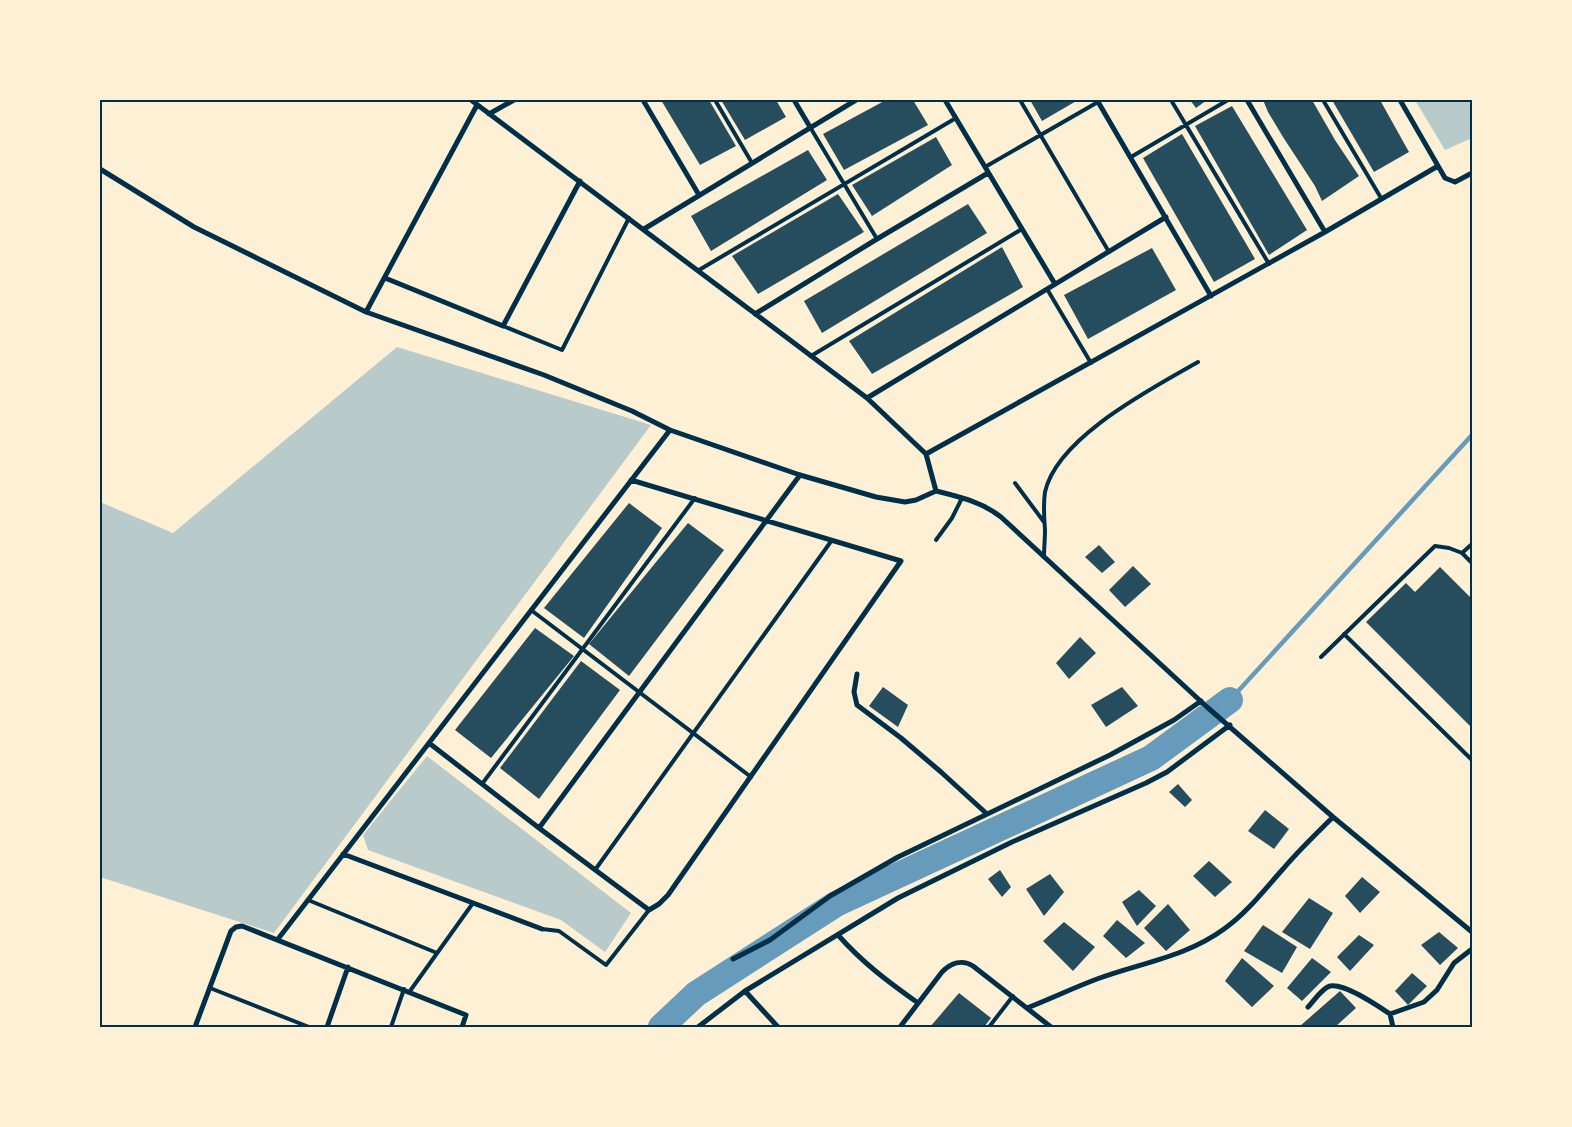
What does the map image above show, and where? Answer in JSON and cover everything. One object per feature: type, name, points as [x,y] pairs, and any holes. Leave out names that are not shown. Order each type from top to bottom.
[{"type":"street","points":[[471,100],[867,398],[926,454],[936,491]]},
{"type":"street","points":[[489,114],[514,100]]},
{"type":"street","points":[[643,100],[699,195]]},
{"type":"street","points":[[794,100],[810,127]]},
{"type":"street","points":[[644,229],[856,100]]},
{"type":"street","points":[[945,100],[1055,284]]},
{"type":"street","points":[[1247,100],[1325,232]]},
{"type":"street","points":[[1400,100],[1445,178],[1455,182],[1472,173]]},
{"type":"street","points":[[1097,101],[1211,296]]},
{"type":"street","points":[[366,312],[477,104]]},
{"type":"street","points":[[926,454],[1269,264],[1438,166]]},
{"type":"street","points":[[100,169],[194,227],[366,312],[544,376],[632,411],[670,430],[800,475],[891,501],[905,502],[916,500],[936,491],[990,508],[1207,707],[1333,817],[1472,932]]},
{"type":"street","points":[[755,314],[988,173]]},
{"type":"street","points":[[385,278],[503,326],[580,181]]},
{"type":"street","points":[[867,398],[1166,217]]},
{"type":"street","points":[[278,939],[670,430]]},
{"type":"street","points":[[538,828],[800,475]]},
{"type":"street","points":[[429,743],[538,828],[649,910],[668,895],[901,561],[631,480]]},
{"type":"street","points":[[857,674],[854,692],[858,705],[928,760],[987,814]]},
{"type":"street","points":[[733,959],[770,940],[838,891],[898,857],[1110,756],[1174,720],[1201,701]]},
{"type":"street","points":[[698,1027],[745,991],[898,898],[995,850],[1146,784],[1167,772],[1230,726]]},
{"type":"street","points":[[1027,1008],[1098,979],[1168,958],[1208,940],[1241,915],[1333,817]]},
{"type":"street","points":[[344,854],[542,929]]},
{"type":"street","points":[[195,1027],[231,931],[236,927],[242,926],[466,1015],[462,1027]]},
{"type":"street","points":[[838,934],[858,957],[877,974],[918,1003]]},
{"type":"street","points":[[1390,1014],[1424,1002],[1437,990],[1454,963],[1472,950]]},
{"type":"street","points":[[900,1027],[948,966],[963,962],[973,966],[1052,1027]]},
{"type":"street","points":[[328,1027],[348,967]]},
{"type":"street","points":[[1308,1007],[1325,989],[1331,986],[1338,987],[1350,991],[1390,1014],[1393,1027]]},
{"type":"street","points":[[745,991],[778,1027]]},
{"type":"lane","points":[[715,100],[752,163]]},
{"type":"lane","points":[[1020,100],[1109,252]]},
{"type":"lane","points":[[1172,100],[1269,264]]},
{"type":"lane","points":[[1131,158],[1228,100]]},
{"type":"lane","points":[[1323,100],[1381,198]]},
{"type":"lane","points":[[985,167],[1097,101]]},
{"type":"lane","points":[[699,270],[956,118]]},
{"type":"lane","points":[[810,127],[877,239]]},
{"type":"lane","points":[[503,326],[562,350],[629,218]]},
{"type":"lane","points":[[811,356],[1022,229]]},
{"type":"lane","points":[[1047,289],[1091,363]]},
{"type":"lane","points":[[1044,557],[1046,491],[1050,478],[1058,465],[1075,445],[1103,420],[1198,362]]},
{"type":"lane","points":[[1015,482],[1044,522]]},
{"type":"lane","points":[[482,784],[694,498]]},
{"type":"lane","points":[[936,540],[952,518],[962,498]]},
{"type":"lane","points":[[595,870],[832,540]]},
{"type":"lane","points":[[1462,553],[1472,544]]},
{"type":"lane","points":[[1321,657],[1435,546],[1449,548],[1462,553],[1472,563]]},
{"type":"lane","points":[[531,610],[751,777]]},
{"type":"lane","points":[[1344,634],[1472,760]]},
{"type":"lane","points":[[308,900],[437,953]]},
{"type":"lane","points":[[391,1027],[407,991],[473,903]]},
{"type":"lane","points":[[542,929],[559,931],[606,965],[649,910]]},
{"type":"lane","points":[[210,988],[309,1027]]},
{"type":"lane","points":[[990,1027],[1013,996]]},
{"type":"shaded area","points":[[1415,100],[1472,100],[1472,138],[1445,150]]},
{"type":"shaded area","points":[[397,347],[651,425],[274,933],[100,877],[100,502],[173,533]]},
{"type":"shaded area","points":[[427,756],[631,913],[605,952],[561,920],[368,850],[363,835]]},
{"type":"building","points":[[661,100],[709,100],[736,146],[700,165]]},
{"type":"building","points":[[721,100],[776,100],[786,117],[745,140]]},
{"type":"building","points":[[886,100],[913,100],[928,125],[844,170],[823,134]]},
{"type":"building","points":[[1030,100],[1078,100],[1042,121]]},
{"type":"building","points":[[1190,100],[1207,100],[1196,108]]},
{"type":"building","points":[[1263,100],[1312,100],[1359,176],[1322,201],[1315,186],[1268,112]]},
{"type":"building","points":[[1332,100],[1380,100],[1409,152],[1374,172]]},
{"type":"building","points":[[1232,106],[1307,230],[1269,255],[1195,126]]},
{"type":"building","points":[[1182,134],[1255,259],[1214,282],[1143,158]]},
{"type":"building","points":[[936,137],[952,165],[872,216],[852,185]]},
{"type":"building","points":[[808,150],[827,180],[711,251],[691,216]]},
{"type":"building","points":[[838,194],[864,232],[758,294],[732,256]]},
{"type":"building","points":[[968,204],[987,233],[822,333],[804,301]]},
{"type":"building","points":[[1002,247],[1023,287],[872,374],[849,341]]},
{"type":"building","points":[[1152,248],[1176,290],[1088,339],[1064,295]]},
{"type":"building","points":[[629,503],[662,528],[584,638],[544,608]]},
{"type":"building","points":[[688,523],[724,550],[629,676],[589,644]]},
{"type":"building","points":[[1099,545],[1115,562],[1102,573],[1085,557]]},
{"type":"building","points":[[1133,566],[1151,584],[1125,607],[1109,590]]},
{"type":"building","points":[[1440,567],[1472,599],[1472,728],[1366,622],[1406,583],[1415,592]]},
{"type":"building","points":[[535,628],[574,656],[491,758],[455,730]]},
{"type":"building","points":[[1080,637],[1096,653],[1069,679],[1056,663]]},
{"type":"building","points":[[581,661],[620,690],[539,799],[500,768]]},
{"type":"building","points":[[883,687],[908,705],[898,727],[869,706]]},
{"type":"building","points":[[1122,687],[1138,706],[1106,727],[1091,705]]},
{"type":"building","points":[[1178,784],[1192,800],[1185,807],[1169,792]]},
{"type":"building","points":[[1265,810],[1289,829],[1274,849],[1248,831]]},
{"type":"building","points":[[1209,861],[1232,882],[1215,897],[1193,876]]},
{"type":"building","points":[[1000,870],[1011,887],[1002,897],[988,879]]},
{"type":"building","points":[[1050,874],[1064,892],[1044,916],[1026,889]]},
{"type":"building","points":[[1362,877],[1380,892],[1360,913],[1345,896]]},
{"type":"building","points":[[1139,890],[1156,906],[1137,926],[1122,902]]},
{"type":"building","points":[[1309,898],[1333,913],[1310,949],[1282,932]]},
{"type":"building","points":[[1168,904],[1190,930],[1166,951],[1144,928]]},
{"type":"building","points":[[1117,920],[1145,943],[1126,958],[1103,936]]},
{"type":"building","points":[[1064,922],[1095,947],[1073,971],[1043,941]]},
{"type":"building","points":[[1263,925],[1297,947],[1282,973],[1244,951]]},
{"type":"building","points":[[1439,932],[1458,948],[1440,965],[1421,945]]},
{"type":"building","points":[[1359,935],[1374,945],[1350,971],[1337,957]]},
{"type":"building","points":[[1242,958],[1274,986],[1252,1007],[1225,981]]},
{"type":"building","points":[[1312,958],[1331,972],[1302,1001],[1287,988]]},
{"type":"building","points":[[1412,973],[1427,986],[1408,1005],[1395,991]]},
{"type":"building","points":[[1340,991],[1356,1008],[1335,1027],[1300,1026]]},
{"type":"building","points":[[959,993],[991,1018],[984,1027],[930,1027]]},
{"type":"waterway","points":[[1230,700],[1472,435]]},
{"type":"waterway","points":[[661,1027],[696,994],[836,904],[1151,758],[1230,700]]}]
